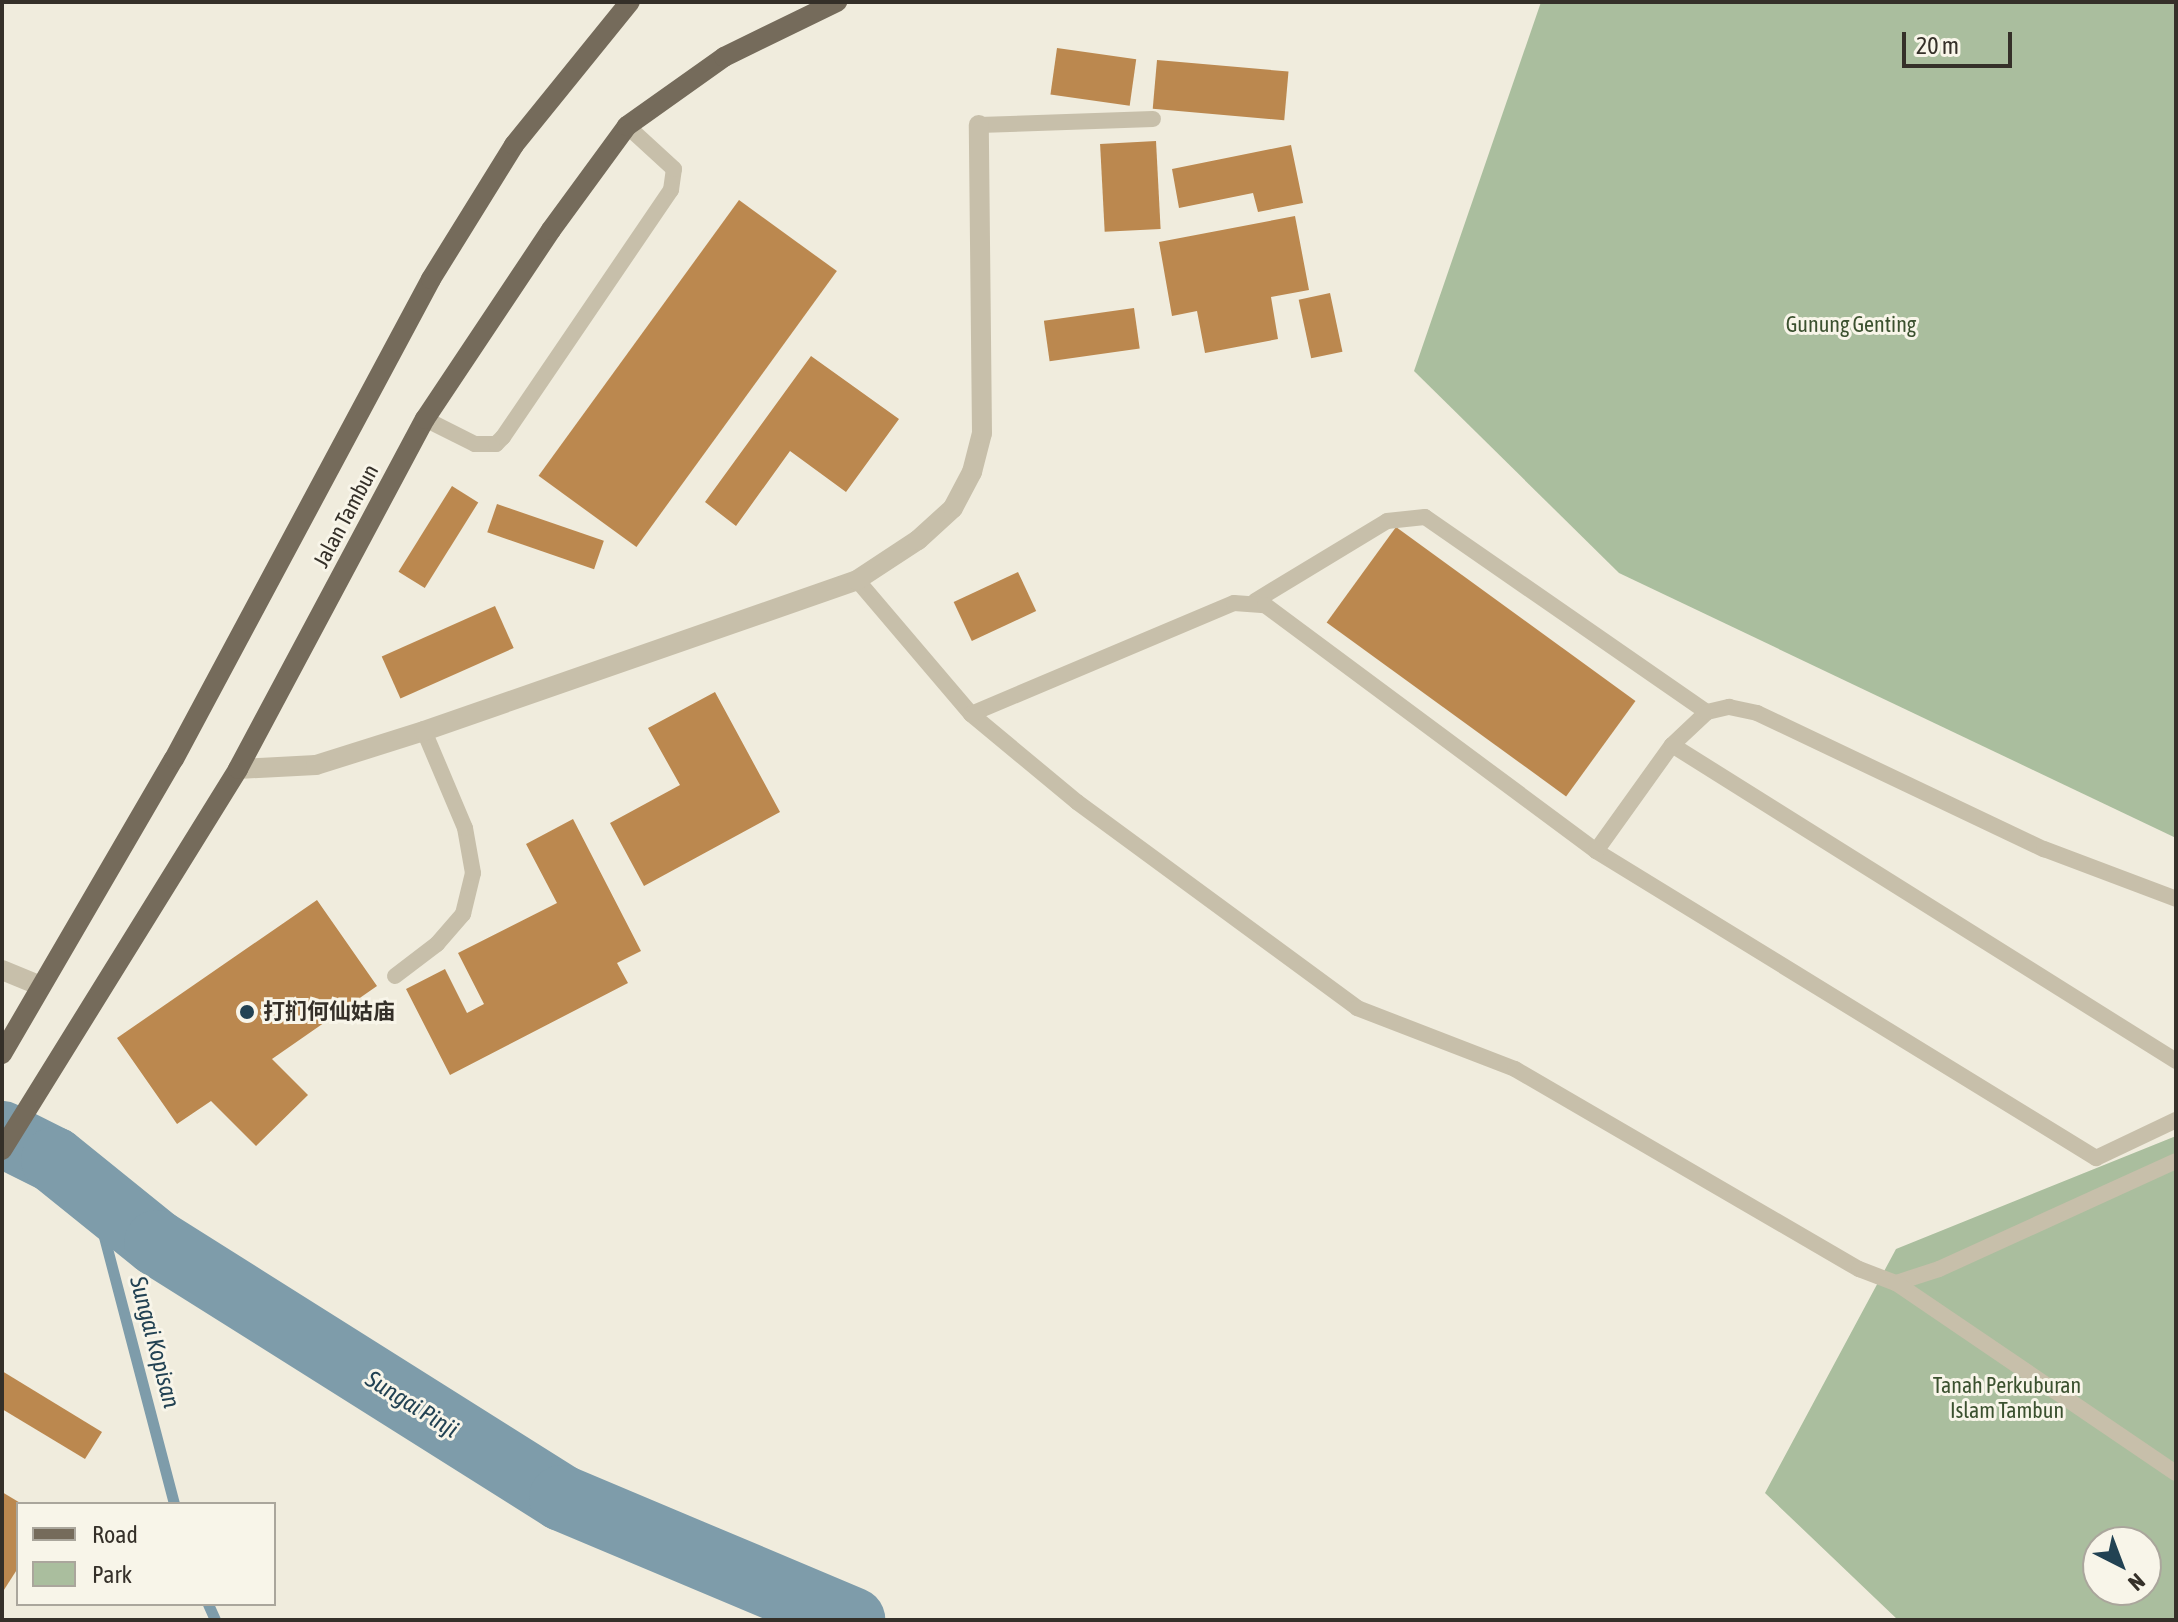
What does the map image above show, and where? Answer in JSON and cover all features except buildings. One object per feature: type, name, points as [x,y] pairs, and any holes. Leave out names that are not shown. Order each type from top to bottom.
[{"type":"main road","name":"Jalan Tambun","points":[[4,1051],[174,759],[431,279],[514,145],[630,2]]},
{"type":"main road","name":"Jalan Tambun","points":[[2,1150],[238,769],[425,419],[551,230],[627,126],[724,57],[837,2]]},
{"type":"street","points":[[238,769],[316,765],[424,731],[857,580],[918,540],[953,508],[972,472],[982,433],[984,374],[979,125]]},
{"type":"street","points":[[2,970],[41,986]]},
{"type":"lane","points":[[979,125],[1153,119]]},
{"type":"lane","points":[[425,419],[475,444],[496,444],[503,437],[671,190],[674,169],[627,126]]},
{"type":"lane","points":[[971,714],[1234,603],[1255,601],[1387,521],[1425,517],[1707,712]]},
{"type":"lane","points":[[857,580],[971,714],[1077,802],[1357,1008],[1515,1069],[1859,1269],[1896,1283],[2176,1473]]},
{"type":"lane","points":[[1255,601],[1274,609],[1596,851],[2096,1158],[2176,1120]]},
{"type":"lane","points":[[1596,851],[1672,745],[1707,712],[1729,707],[1757,713],[2044,849],[2176,899]]},
{"type":"lane","points":[[395,976],[437,944],[463,914],[473,873],[465,828],[424,731]]},
{"type":"lane","points":[[1672,745],[2176,1061]]},
{"type":"lane","points":[[1896,1283],[1979,1254],[2176,1161]]},
{"type":"green space","name":"Gunung Genting","points":[[1541,2],[2176,2],[2176,838],[1619,573],[1414,371]]},
{"type":"green space","name":"Tanah Perkuburan Islam Tambun","points":[[2176,1136],[2176,1620],[1898,1620],[1765,1493],[1896,1249]]},
{"type":"waterway","name":"Sungai Pinji","points":[[2,1134],[54,1160],[157,1243],[562,1498],[852,1620]]},
{"type":"waterway","name":"Sungai Kopisan","points":[[92,1191],[173,1502]]},
{"type":"waterway","name":"Sungai Kopisan","points":[[209,1606],[215,1620]]},
{"type":"place","name":"打扪何仙姑庙","points":[[247,1012]]}]
